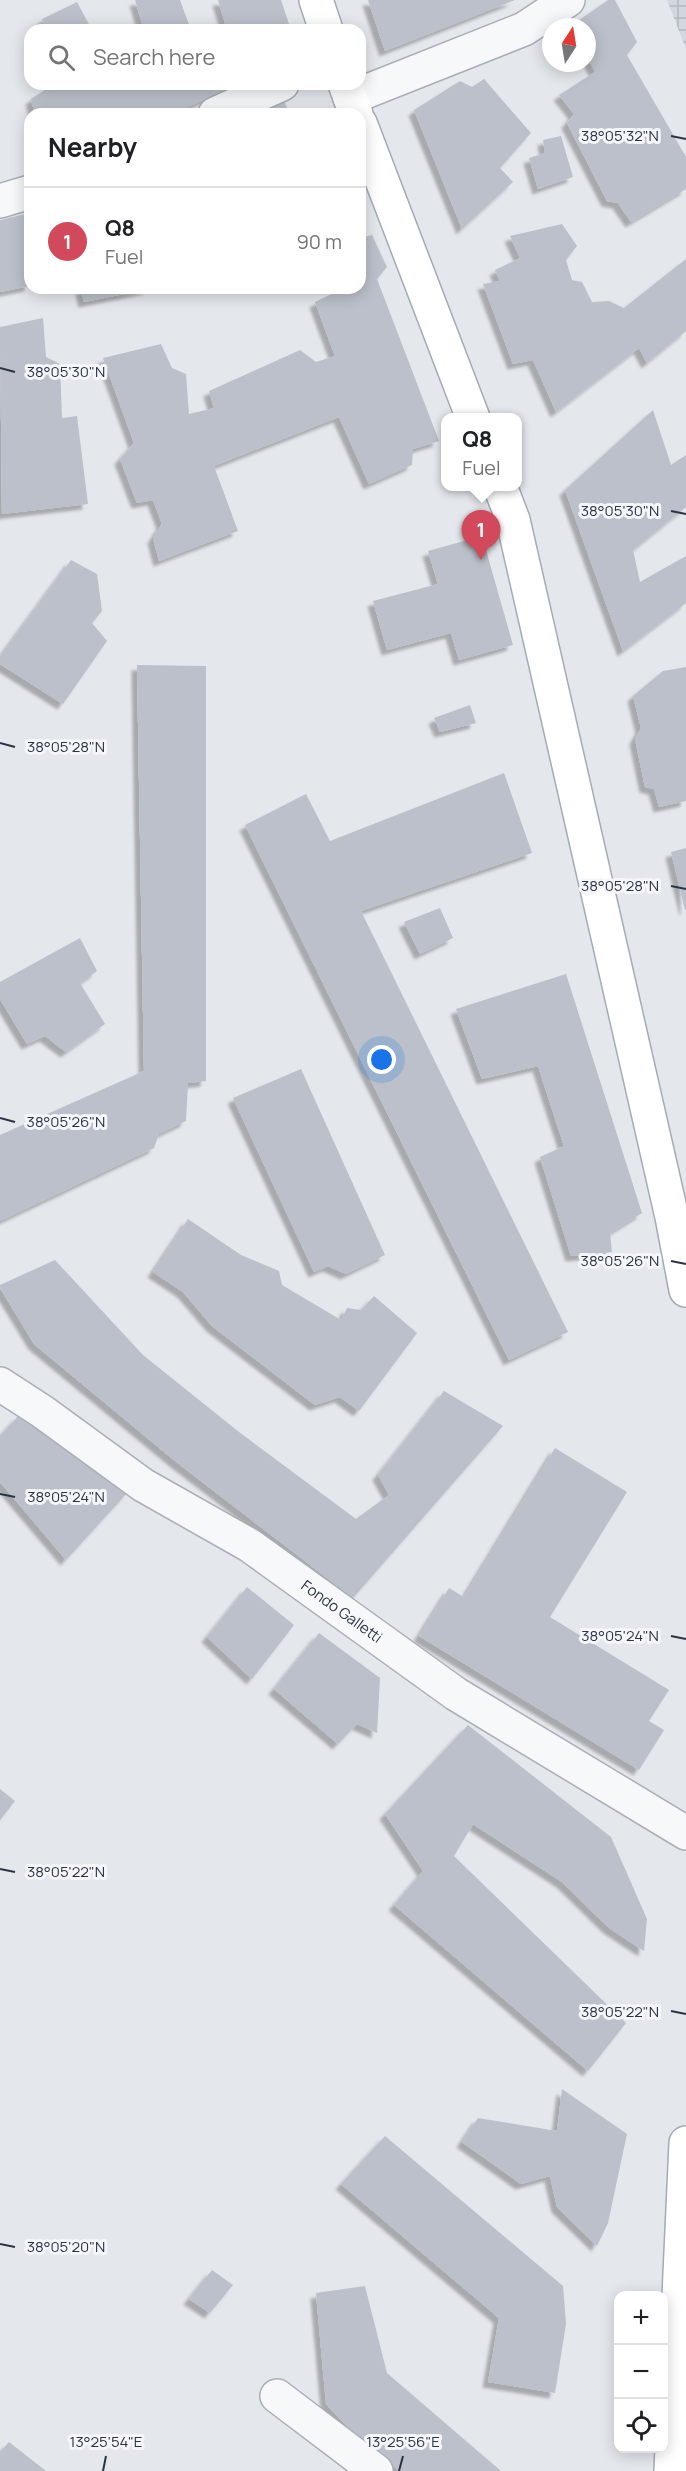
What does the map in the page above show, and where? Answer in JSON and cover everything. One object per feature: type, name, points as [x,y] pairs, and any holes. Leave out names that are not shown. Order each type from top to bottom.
[{"type":"main road","points":[[316,0],[324,24]]},
{"type":"main road","points":[[366,139],[471,413]]},
{"type":"main road","points":[[502,491],[513,520],[669,1206],[686,1290]]},
{"type":"main road","points":[[671,2471],[686,2143]]},
{"type":"street","points":[[353,105],[524,29],[568,0]]},
{"type":"street","points":[[228,108],[269,90]]},
{"type":"street","points":[[0,201],[24,194]]},
{"type":"street","name":"Fondo Galletti","points":[[0,1384],[43,1412],[143,1485],[249,1545],[456,1694],[686,1833]]},
{"type":"street","points":[[277,2396],[376,2471]]},
{"type":"shaded area","points":[[667,0],[686,0],[686,49]]},
{"type":"building","points":[[135,0],[180,0],[189,24],[142,24]]},
{"type":"building","points":[[218,0],[281,0],[289,24],[225,24]]},
{"type":"building","points":[[368,0],[515,0],[385,51]]},
{"type":"building","points":[[608,0],[615,0],[637,42],[627,55],[686,157],[686,189],[631,222],[618,203],[607,201],[567,123],[574,114],[559,95],[596,72],[596,18],[582,18]]},
{"type":"building","points":[[77,2],[89,24],[44,24],[42,19]]},
{"type":"building","points":[[484,79],[531,133],[500,168],[513,182],[462,229],[414,110],[460,81],[472,87]]},
{"type":"building","points":[[45,90],[224,90],[186,108],[33,108],[31,99]]},
{"type":"building","points":[[284,100],[287,108],[263,108]]},
{"type":"building","points":[[561,136],[573,177],[538,189],[529,158],[545,153],[543,140]]},
{"type":"building","points":[[24,214],[24,287],[0,292],[0,220]]},
{"type":"building","points":[[562,224],[577,246],[566,260],[572,280],[582,282],[592,302],[609,301],[624,308],[686,259],[686,331],[647,363],[639,348],[556,412],[533,360],[513,364],[483,284],[500,281],[495,270],[520,258],[510,236]]},
{"type":"building","points":[[372,235],[387,267],[377,279],[439,441],[413,449],[412,465],[369,484],[339,417],[214,466],[238,531],[159,561],[153,538],[162,524],[153,500],[137,503],[120,459],[134,443],[103,358],[161,344],[172,368],[186,374],[189,414],[214,408],[209,391],[300,350],[316,362],[335,356],[315,302],[332,294],[366,294],[366,236]]},
{"type":"building","points":[[82,294],[124,294],[84,302]]},
{"type":"building","points":[[43,318],[46,357],[60,364],[62,418],[77,416],[88,504],[2,514],[0,327]]},
{"type":"building","points":[[653,410],[671,465],[686,455],[686,507],[633,550],[640,582],[686,556],[686,603],[623,651],[565,490]]},
{"type":"building","points":[[482,536],[513,645],[459,660],[451,633],[387,650],[373,601],[438,584],[428,551]]},
{"type":"building","points":[[71,560],[97,574],[102,611],[92,623],[107,641],[63,704],[0,664],[0,657]]},
{"type":"building","points":[[137,665],[206,666],[206,1081],[188,1083],[186,1121],[159,1134],[154,1148],[0,1221],[0,1135],[144,1071]]},
{"type":"building","points":[[686,667],[686,801],[659,807],[654,789],[645,787],[635,739],[641,728],[633,696],[663,671]]},
{"type":"building","points":[[470,705],[476,723],[440,732],[434,718]]},
{"type":"building","points":[[504,773],[532,853],[361,911],[568,1332],[509,1360],[245,825],[306,794],[330,841]]},
{"type":"building","points":[[686,848],[686,909],[685,910],[671,852]]},
{"type":"building","points":[[440,908],[453,938],[420,954],[404,922]]},
{"type":"building","points":[[80,938],[97,971],[80,983],[105,1024],[66,1052],[45,1036],[27,1044],[0,999],[0,982]]},
{"type":"building","points":[[566,974],[642,1213],[610,1233],[612,1252],[571,1256],[540,1157],[564,1146],[538,1066],[482,1079],[456,1009]]},
{"type":"building","points":[[301,1069],[385,1255],[346,1274],[328,1266],[314,1272],[233,1098]]},
{"type":"building","points":[[188,1219],[241,1255],[279,1271],[282,1285],[341,1320],[347,1308],[361,1310],[374,1296],[417,1333],[359,1411],[340,1397],[315,1405],[212,1326],[183,1292],[153,1272]]},
{"type":"building","points":[[55,1260],[143,1355],[239,1432],[356,1519],[389,1495],[378,1475],[444,1391],[503,1426],[353,1598],[175,1461],[34,1344],[0,1285]]},
{"type":"building","points":[[19,1415],[128,1492],[66,1560],[0,1482],[0,1436]]},
{"type":"building","points":[[555,1448],[627,1492],[550,1617],[669,1690],[649,1721],[664,1730],[639,1770],[419,1636],[449,1588],[464,1597]]},
{"type":"building","points":[[247,1587],[294,1625],[252,1679],[207,1637]]},
{"type":"building","points":[[319,1633],[380,1678],[377,1733],[357,1724],[338,1744],[274,1689]]},
{"type":"building","points":[[468,1725],[611,1837],[647,1919],[644,1951],[609,1928],[562,1882],[473,1824],[454,1856],[626,2023],[588,2071],[394,1905],[423,1871],[385,1814]]},
{"type":"building","points":[[0,1789],[15,1801],[0,1820]]},
{"type":"building","points":[[562,2089],[627,2134],[608,2223],[597,2246],[557,2207],[550,2176],[521,2184],[462,2142],[478,2118],[557,2131]]},
{"type":"building","points":[[385,2136],[563,2286],[566,2324],[555,2393],[488,2382],[499,2318],[341,2184]]},
{"type":"building","points":[[212,2270],[233,2285],[210,2313],[189,2299]]},
{"type":"building","points":[[365,2286],[387,2373],[501,2471],[400,2471],[361,2441],[326,2404],[316,2293]]},
{"type":"building","points":[[9,2442],[46,2471],[0,2471],[0,2452]]},
{"type":"place","name":"Q8","points":[[481,560]]}]
